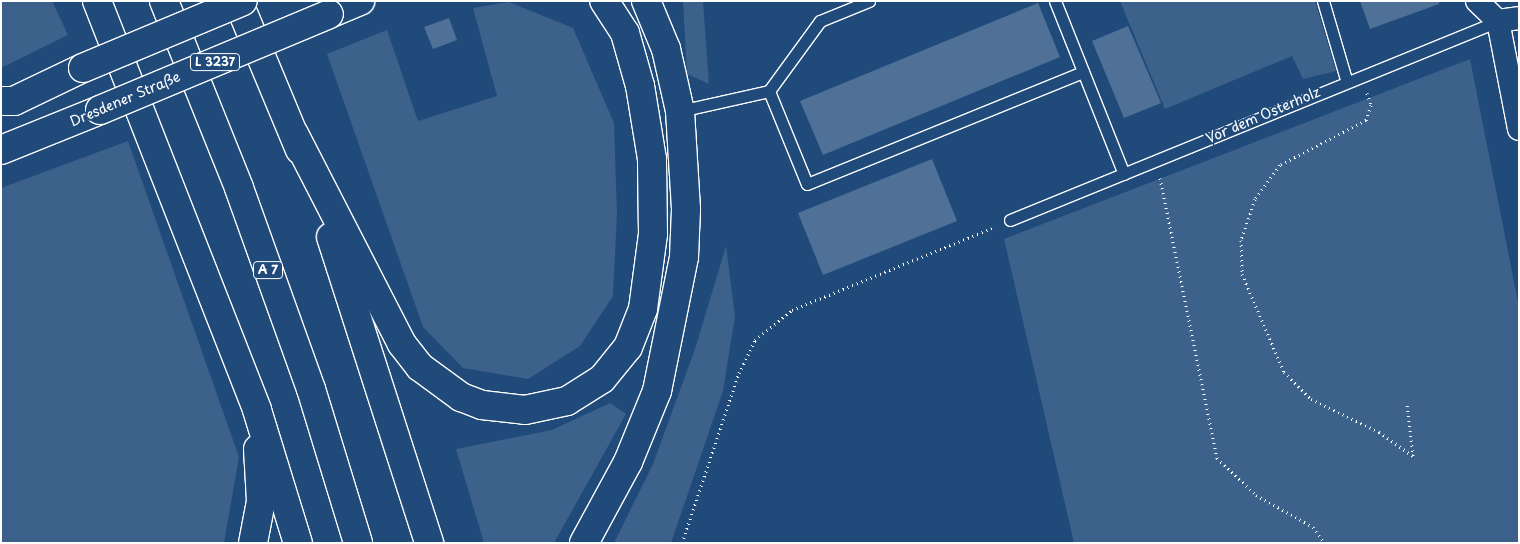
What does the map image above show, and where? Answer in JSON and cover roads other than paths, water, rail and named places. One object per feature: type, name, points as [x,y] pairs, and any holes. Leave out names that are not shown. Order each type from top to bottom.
[{"type":"main road","points":[[97,1],[256,410],[298,543]]},
{"type":"main road","name":"A 7","points":[[164,1],[252,225],[311,389],[358,543]]},
{"type":"main road","points":[[238,1],[294,134],[386,399],[429,543]]},
{"type":"main road","points":[[7,101],[243,1]]},
{"type":"main road","name":"Dresdener Straße","points":[[1,150],[360,1]]},
{"type":"main road","points":[[294,134],[402,344],[420,367],[461,397],[482,405],[525,410],[567,401],[602,379],[628,347],[643,309],[653,234],[652,159],[640,86],[625,32],[604,1]]},
{"type":"main road","points":[[584,543],[628,462],[667,354],[679,296],[686,208],[680,111],[666,49],[646,1]]},
{"type":"main road","points":[[666,49],[667,1]]},
{"type":"main road","points":[[253,543],[261,501],[256,410]]},
{"type":"street","points":[[1477,1],[1508,19],[1519,129]]},
{"type":"lane","points":[[680,111],[769,91],[820,21],[869,1]]},
{"type":"lane","points":[[1054,1],[1124,174]]},
{"type":"lane","points":[[1323,1],[1346,79]]},
{"type":"lane","name":"Vor dem Osterholz","points":[[1010,220],[1124,174],[1346,79],[1508,19]]},
{"type":"lane","points":[[769,91],[807,184],[1083,72]]}]
